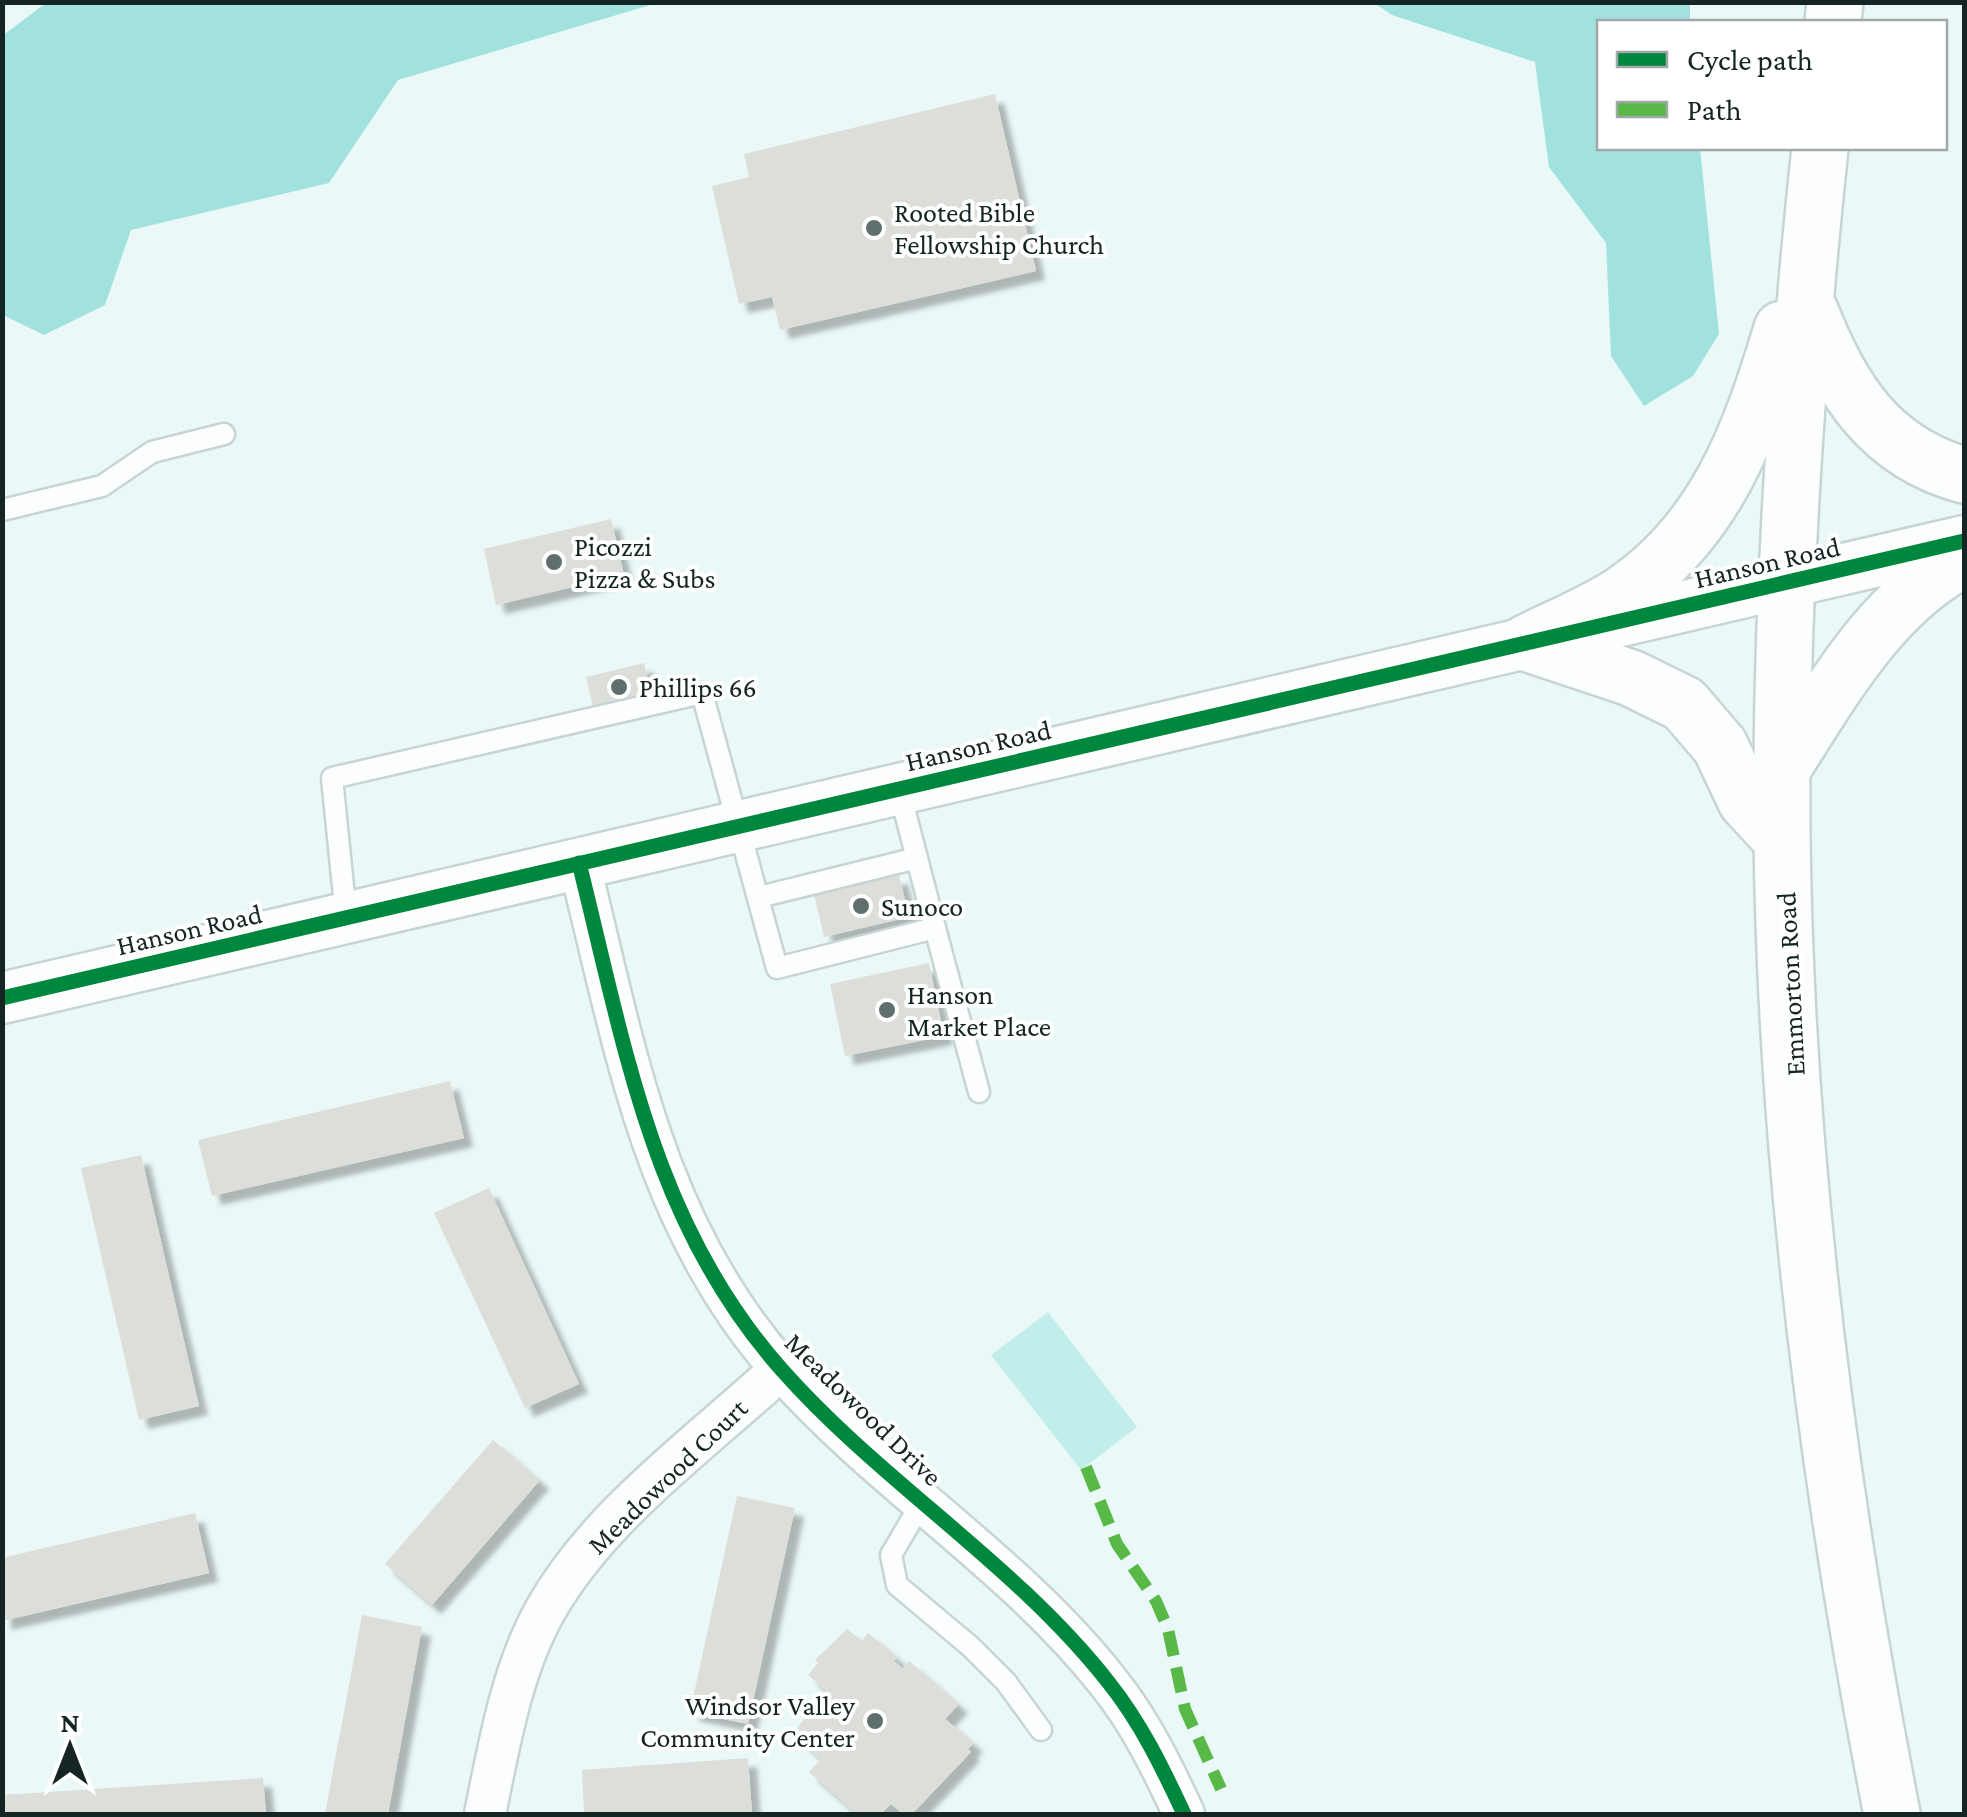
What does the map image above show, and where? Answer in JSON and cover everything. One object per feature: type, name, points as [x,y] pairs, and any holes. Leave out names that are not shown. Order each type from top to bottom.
[{"type":"main road","name":"Emmorton Road","points":[[1820,150],[1804,298],[1789,582],[1782,840],[1798,1136],[1816,1349],[1892,1814]]},
{"type":"main road","points":[[1526,643],[1621,595],[1668,558],[1699,523],[1732,469],[1758,408],[1810,235]]},
{"type":"main road","points":[[1804,298],[1830,363],[1857,407],[1887,439],[1964,475]]},
{"type":"main road","points":[[1782,769],[1873,634],[1910,597],[1964,559]]},
{"type":"main road","points":[[1526,643],[1631,678],[1684,704],[1720,746],[1746,801],[1782,840]]},
{"type":"street","name":"Hanson Road","points":[[2,998],[1964,542]]},
{"type":"street","name":"Meadowood Drive","points":[[579,864],[634,1082],[665,1184],[681,1221],[781,1369],[1009,1580],[1109,1682],[1137,1724],[1184,1814]]},
{"type":"street","name":"Meadowood Court","points":[[485,1814],[526,1652],[570,1572],[603,1534],[781,1369]]},
{"type":"lane","points":[[2,510],[102,486],[152,452],[224,434]]},
{"type":"lane","points":[[346,918],[332,778],[702,693],[776,968],[935,928]]},
{"type":"lane","points":[[900,789],[979,1092]]},
{"type":"lane","points":[[758,897],[917,858]]},
{"type":"lane","points":[[922,1502],[891,1555],[897,1586],[971,1647],[1006,1682],[1041,1730]]},
{"type":"shaded area","points":[[46,3],[657,3],[398,80],[329,183],[131,230],[105,305],[44,335],[3,315],[2,36]]},
{"type":"shaded area","points":[[1374,3],[1690,3],[1690,20],[1597,20],[1597,150],[1700,150],[1719,334],[1693,376],[1644,406],[1611,356],[1606,243],[1549,167],[1535,62],[1392,15]]},
{"type":"shaded area","points":[[1048,1312],[1137,1427],[1081,1470],[991,1355]]},
{"type":"building","name":"Rooted Bible Fellowship Church","points":[[995,94],[1036,271],[780,330],[772,297],[739,304],[712,186],[749,177],[744,154]]},
{"type":"building","name":"Picozzi Pizza & Subs","points":[[611,519],[624,575],[496,605],[484,549]]},
{"type":"building","name":"Phillips 66","points":[[644,663],[652,698],[594,712],[586,677]]},
{"type":"building","name":"Sunoco","points":[[899,875],[909,917],[824,937],[814,894]]},
{"type":"building","name":"Hanson Market Place","points":[[929,963],[944,1036],[845,1056],[830,984]]},
{"type":"building","points":[[450,1081],[464,1138],[212,1196],[198,1140]]},
{"type":"building","points":[[141,1155],[199,1406],[139,1420],[81,1168]]},
{"type":"building","points":[[489,1188],[579,1384],[525,1408],[434,1213]]},
{"type":"building","points":[[493,1440],[540,1480],[432,1605],[385,1564]]},
{"type":"building","points":[[737,1496],[795,1508],[748,1724],[690,1712]]},
{"type":"building","points":[[195,1513],[209,1573],[2,1621],[2,1558]]},
{"type":"building","points":[[362,1615],[422,1627],[388,1814],[325,1814]]},
{"type":"building","name":"Windsor Valley Community Center","points":[[847,1629],[862,1641],[868,1633],[897,1657],[894,1661],[903,1669],[909,1661],[959,1704],[945,1719],[974,1743],[968,1749],[971,1752],[912,1814],[903,1814],[891,1804],[881,1814],[857,1814],[809,1772],[821,1759],[793,1734],[821,1696],[829,1693],[808,1675],[818,1663],[815,1660]]},
{"type":"building","points":[[748,1758],[752,1814],[584,1814],[582,1770]]},
{"type":"building","points":[[263,1778],[266,1814],[2,1814],[2,1795]]},
{"type":"marked path","points":[[1086,1467],[1117,1544],[1156,1601],[1168,1629],[1185,1709],[1221,1789]]},
{"type":"cycle path","points":[[2,998],[1964,541]]},
{"type":"cycle path","points":[[579,863],[649,1130],[702,1255],[738,1314],[821,1411],[991,1561],[1072,1640],[1131,1714],[1184,1814]]},
{"type":"place","name":"Rooted Bible Fellowship Church","points":[[874,228]]},
{"type":"place","name":"Picozzi Pizza & Subs","points":[[554,562]]},
{"type":"place","name":"Phillips 66","points":[[619,687]]},
{"type":"place","name":"Sunoco","points":[[861,906]]},
{"type":"place","name":"Hanson Market Place","points":[[887,1010]]},
{"type":"place","name":"Windsor Valley Community Center","points":[[875,1721]]}]
